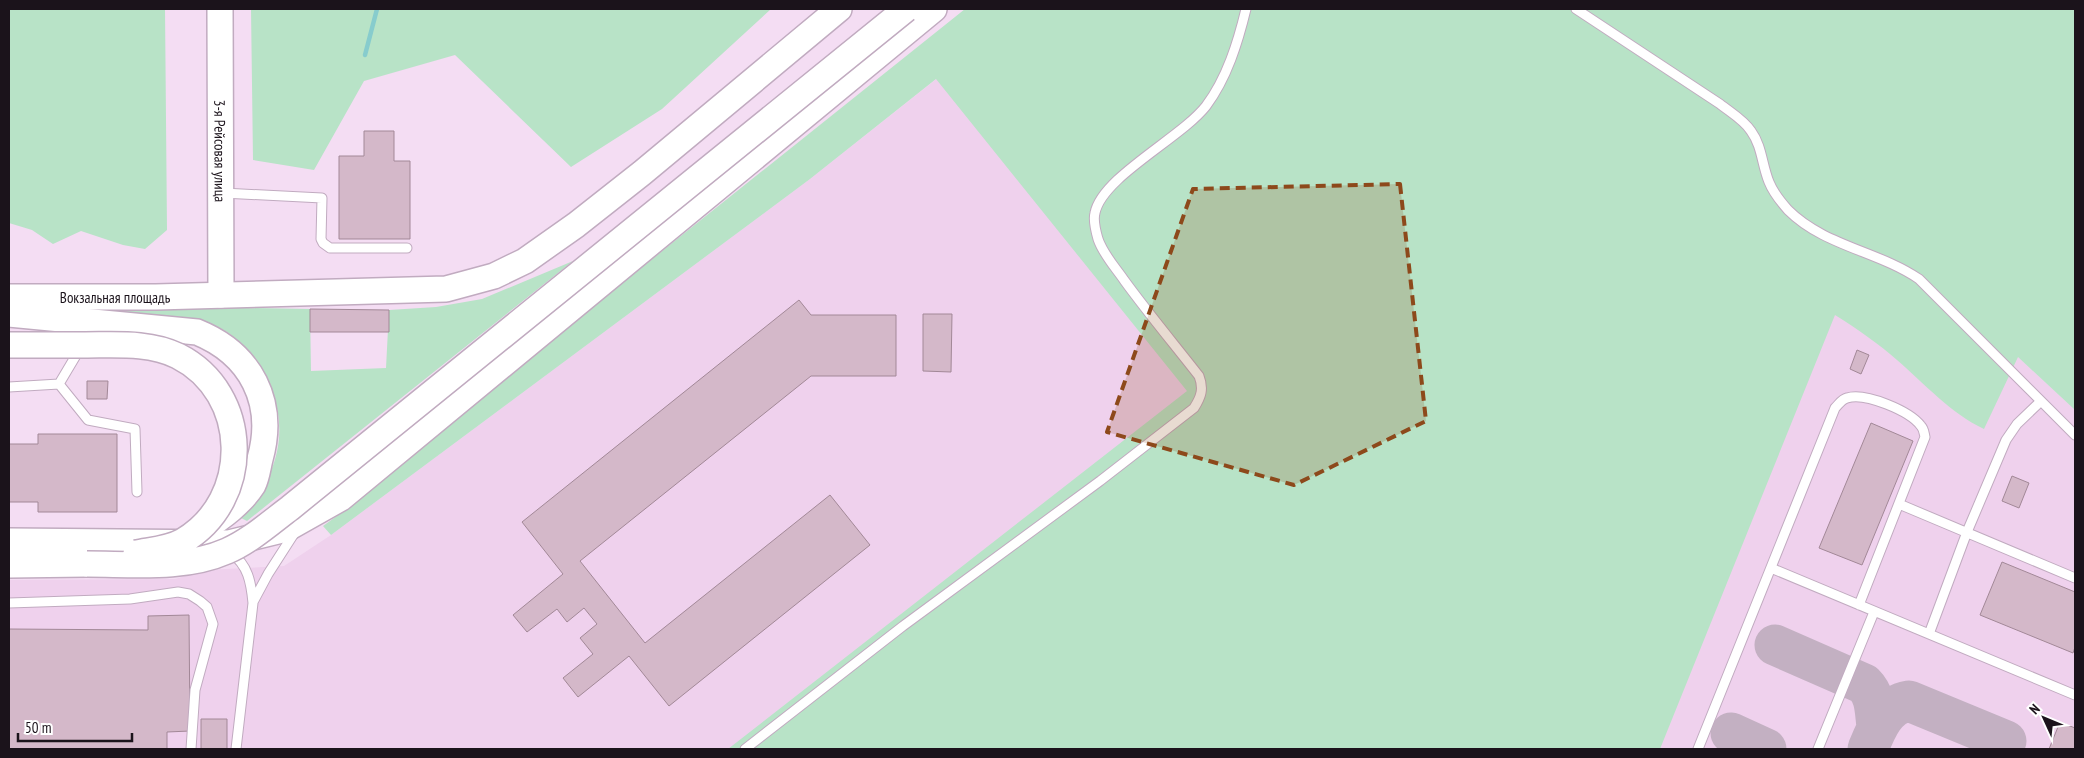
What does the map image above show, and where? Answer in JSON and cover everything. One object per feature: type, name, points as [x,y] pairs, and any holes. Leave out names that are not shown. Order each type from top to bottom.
[{"type":"main road","name":"3-я Рейсовая улица","points":[[220,9],[221,295]]},
{"type":"main road","name":"Вокзальная площадь","points":[[9,297],[221,295],[446,288],[476,282],[509,270],[525,261],[576,225],[642,174],[838,9]]},
{"type":"main road","points":[[9,565],[179,563],[226,551],[246,540],[298,501],[906,9]]},
{"type":"main road","points":[[9,540],[228,543],[286,529],[341,498],[934,9]]},
{"type":"main road","points":[[9,314],[91,329],[197,332],[222,344],[234,354],[251,374],[257,386],[264,414],[265,428],[262,454],[253,484],[232,507],[211,524],[176,543]]},
{"type":"main road","points":[[9,345],[129,345],[159,348],[178,356],[203,374],[214,386],[226,407],[233,430],[234,462],[227,493],[212,516],[183,541],[164,548],[87,564]]},
{"type":"lane","points":[[745,749],[902,626],[1100,481],[1194,408],[1202,393],[1199,376],[1136,297],[1104,252],[1098,238],[1094,214],[1102,196],[1114,182],[1193,120],[1205,108],[1225,74],[1246,9]]},
{"type":"lane","points":[[1576,9],[1720,104],[1742,121],[1756,139],[1773,191],[1790,211],[1808,226],[1831,239],[1896,265],[1919,279],[2075,435]]},
{"type":"lane","points":[[221,193],[322,198],[321,239],[330,248],[407,248]]},
{"type":"lane","points":[[59,384],[91,329]]},
{"type":"lane","points":[[9,386],[59,384]]},
{"type":"lane","points":[[59,384],[88,420],[135,429],[137,492]]},
{"type":"lane","points":[[1698,749],[1836,408],[1845,398],[1858,396],[1870,398],[1907,414],[1923,428],[1925,437],[1858,605]]},
{"type":"lane","points":[[1929,634],[1967,532],[2006,440],[2017,424],[2041,401]]},
{"type":"lane","points":[[1899,504],[2075,578]]},
{"type":"lane","points":[[252,603],[281,552],[306,518]]},
{"type":"lane","points":[[212,542],[233,554],[241,562],[251,582],[252,603],[236,749]]},
{"type":"lane","points":[[1771,568],[2075,695]]},
{"type":"lane","points":[[9,603],[130,599],[178,592],[189,594],[200,601],[207,607],[213,624],[195,690],[191,749]]},
{"type":"lane","points":[[1818,749],[1874,612]]},
{"type":"highlighted area","points":[[1400,184],[1426,421],[1294,485],[1107,432],[1193,189]]},
{"type":"shaded area","points":[[1025,9],[1603,9],[1907,253],[2075,410],[2075,749],[9,749],[9,580],[175,579],[204,570],[284,566],[331,535],[810,179]]},
{"type":"green space","points":[[9,9],[165,9],[167,230],[145,249],[123,245],[81,231],[53,244],[32,230],[9,223]]},
{"type":"green space","points":[[251,9],[771,9],[662,109],[571,167],[455,55],[364,81],[314,170],[253,160]]},
{"type":"green space","points":[[965,9],[2075,9],[2075,410],[2018,357],[1984,429],[1960,415],[1938,398],[1883,348],[1835,315],[1660,749],[728,749],[1187,391],[936,79],[810,179],[331,535],[323,526],[359,500],[627,279]]},
{"type":"green space","points":[[573,261],[247,521],[237,516],[265,484],[277,453],[279,438],[277,408],[273,393],[258,364],[238,341],[220,328],[203,322],[181,318],[126,313],[123,306],[310,309],[311,371],[386,368],[389,310],[436,307],[482,299]]},
{"type":"building","points":[[364,131],[394,131],[394,161],[410,161],[410,239],[339,239],[339,156],[364,156]]},
{"type":"building","points":[[799,300],[811,315],[896,315],[896,376],[811,376],[580,561],[645,643],[830,495],[870,545],[669,706],[629,656],[578,697],[563,678],[593,654],[580,638],[597,624],[584,608],[567,622],[557,609],[527,632],[513,615],[563,574],[522,522]]},
{"type":"building","points":[[310,309],[389,310],[389,332],[310,332]]},
{"type":"building","points":[[923,314],[952,314],[951,372],[923,371]]},
{"type":"building","points":[[1857,350],[1869,355],[1861,374],[1850,369]]},
{"type":"building","points":[[87,381],[108,381],[107,399],[87,399]]},
{"type":"building","points":[[1871,423],[1913,441],[1862,565],[1819,548]]},
{"type":"building","points":[[38,434],[117,434],[117,512],[38,512],[38,502],[9,502],[9,444],[38,444]]},
{"type":"building","points":[[2012,476],[2029,483],[2019,508],[2002,501]]},
{"type":"building","points":[[2002,562],[2075,592],[2075,647],[2073,653],[1980,615]]},
{"type":"building","points":[[189,615],[190,731],[167,732],[167,749],[9,749],[9,629],[148,630],[148,616]]},
{"type":"building","points":[[201,719],[227,719],[227,749],[201,749]]},
{"type":"building","points":[[2060,722],[2075,728],[2075,749],[2049,749]]},
{"type":"waterway","points":[[365,55],[377,9]]},
{"type":"taxiway","points":[[1775,645],[1864,684],[1873,699],[1877,727]]},
{"type":"taxiway","points":[[1868,749],[1882,719],[1894,707],[1909,701],[2006,741]]},
{"type":"taxiway","points":[[1731,733],[1766,749]]}]
